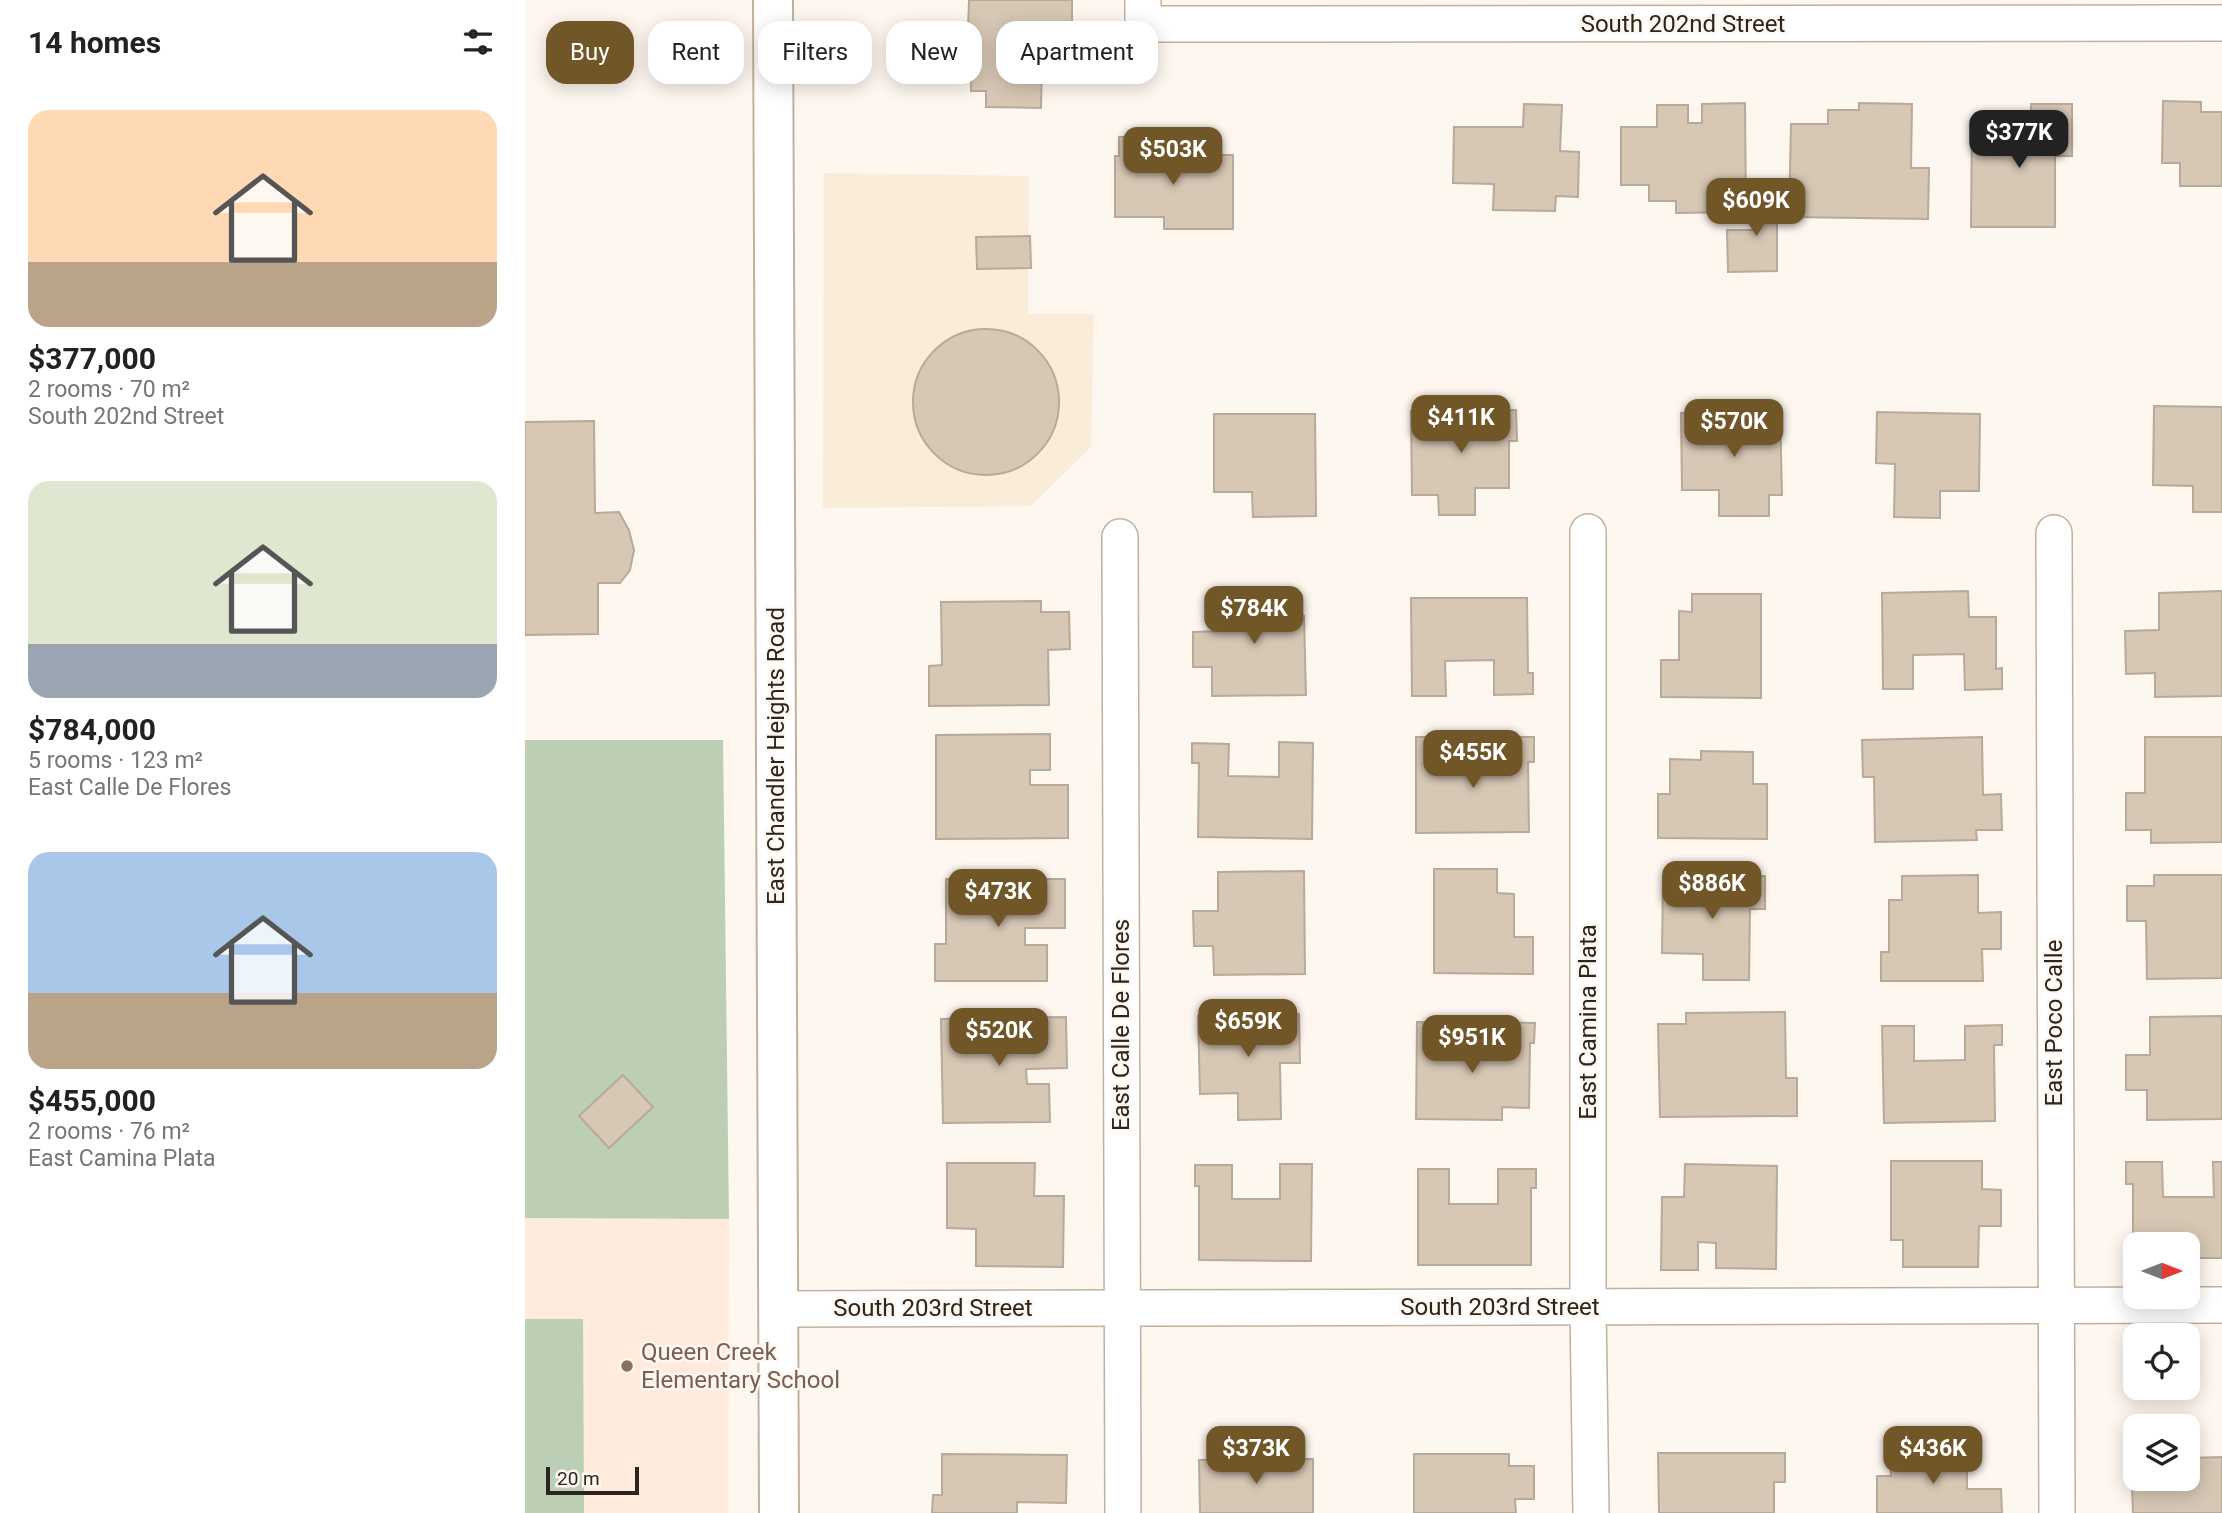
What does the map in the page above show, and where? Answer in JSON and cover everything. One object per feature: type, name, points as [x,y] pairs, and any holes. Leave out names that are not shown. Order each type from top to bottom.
[{"type":"main road","name":"East Chandler Heights Road","points":[[773,0],[779,1513]]},
{"type":"street","name":"South 202nd Street","points":[[1143,12],[1930,12],[2222,23]]},
{"type":"street","name":"East Camina Plata","points":[[1588,532],[1588,1307],[1591,1513]]},
{"type":"street","name":"East Poco Calle","points":[[2054,533],[2057,1513]]},
{"type":"street","name":"East Calle De Flores","points":[[1120,537],[1123,1513]]},
{"type":"street","name":"South 203rd Street","points":[[778,1308],[2222,1305]]},
{"type":"shaded area","points":[[824,173],[1029,176],[1028,314],[1094,314],[1091,447],[1031,506],[823,508]]},
{"type":"shaded area","name":"Queen Creek Elementary School","points":[[525,1218],[729,1219],[728,1513],[525,1513]]},
{"type":"green space","points":[[525,740],[723,740],[729,1219],[525,1218]]},
{"type":"green space","points":[[525,1319],[583,1319],[584,1513],[525,1513]]},
{"type":"building","points":[[969,0],[1072,0],[1072,21],[996,21],[996,84],[1042,84],[1041,108],[986,107],[986,91],[971,91],[971,84],[982,84],[982,21],[968,21]]},
{"type":"building","points":[[2163,101],[2201,102],[2201,112],[2222,112],[2222,186],[2180,186],[2180,163],[2162,163]]},
{"type":"building","points":[[1745,103],[1746,212],[1676,213],[1676,201],[1649,201],[1649,185],[1621,185],[1621,127],[1657,127],[1657,105],[1688,105],[1688,123],[1702,123],[1702,104]]},
{"type":"building","points":[[1859,103],[1912,104],[1911,168],[1929,168],[1928,219],[1789,217],[1791,124],[1828,124],[1828,110],[1859,110]]},
{"type":"building","points":[[1524,104],[1562,105],[1560,151],[1579,152],[1578,197],[1556,196],[1555,211],[1493,210],[1494,184],[1453,183],[1454,127],[1523,127]]},
{"type":"building","points":[[2031,104],[2072,104],[2072,156],[2055,156],[2055,227],[1971,227],[1972,120],[2007,120],[2007,141],[2017,141],[2017,147],[2030,147]]},
{"type":"building","points":[[1119,137],[1156,137],[1156,154],[1168,154],[1168,160],[1179,160],[1179,150],[1199,150],[1199,164],[1211,164],[1211,155],[1233,155],[1233,229],[1164,229],[1164,217],[1115,217],[1115,156],[1119,156]]},
{"type":"building","points":[[1752,192],[1777,192],[1777,271],[1728,272],[1727,230],[1753,230]]},
{"type":"building","points":[[1030,236],[1031,268],[977,269],[976,237]]},
{"type":"building","points":[[986,329],[1014,335],[1037,351],[1053,374],[1059,402],[1053,430],[1037,453],[1014,469],[986,475],[958,469],[935,453],[919,430],[913,402],[919,374],[935,351],[958,335]]},
{"type":"building","points":[[2154,406],[2222,407],[2222,512],[2193,512],[2193,486],[2153,485]]},
{"type":"building","points":[[1516,410],[1517,441],[1509,441],[1509,488],[1475,488],[1475,515],[1439,515],[1438,495],[1412,495],[1411,411]]},
{"type":"building","points":[[1780,411],[1782,495],[1769,495],[1769,516],[1719,516],[1719,490],[1682,490],[1681,413]]},
{"type":"building","points":[[1877,412],[1980,414],[1979,491],[1940,491],[1940,518],[1894,517],[1895,464],[1876,463]]},
{"type":"building","points":[[1214,414],[1315,414],[1316,516],[1253,517],[1252,492],[1214,492]]},
{"type":"building","points":[[594,421],[595,513],[619,512],[629,530],[634,550],[630,570],[620,583],[598,583],[598,634],[525,635],[525,422]]},
{"type":"building","points":[[1968,591],[1969,617],[1996,617],[1996,669],[2002,668],[2002,689],[1965,690],[1964,654],[1913,655],[1913,689],[1883,689],[1882,593]]},
{"type":"building","points":[[2222,591],[2222,696],[2155,697],[2155,673],[2126,674],[2125,631],[2159,630],[2159,593]]},
{"type":"building","points":[[1291,592],[1292,616],[1304,616],[1306,695],[1212,696],[1212,667],[1193,667],[1193,632],[1218,631],[1217,593]]},
{"type":"building","points":[[1692,594],[1761,594],[1761,698],[1661,697],[1661,660],[1679,660],[1679,611],[1692,612]]},
{"type":"building","points":[[1411,598],[1527,598],[1528,673],[1533,673],[1533,694],[1494,695],[1494,660],[1445,661],[1446,696],[1412,696]]},
{"type":"building","points":[[1041,601],[1041,612],[1069,612],[1070,649],[1048,650],[1049,705],[929,706],[929,666],[942,665],[941,602]]},
{"type":"building","points":[[1050,734],[1050,770],[1030,770],[1030,785],[1068,785],[1068,838],[936,839],[936,735]]},
{"type":"building","points":[[1416,737],[1448,737],[1448,771],[1498,771],[1498,737],[1534,737],[1534,762],[1528,762],[1529,832],[1416,833]]},
{"type":"building","points":[[1982,737],[1983,795],[2001,794],[2002,830],[1976,830],[1977,840],[1875,842],[1874,777],[1863,777],[1862,740]]},
{"type":"building","points":[[2145,737],[2222,737],[2222,842],[2151,843],[2151,830],[2126,830],[2126,793],[2145,793]]},
{"type":"building","points":[[1279,742],[1313,743],[1312,839],[1198,837],[1199,763],[1192,763],[1192,743],[1229,744],[1228,776],[1279,777]]},
{"type":"building","points":[[1701,751],[1753,752],[1753,784],[1767,784],[1767,839],[1658,838],[1658,794],[1670,794],[1670,759],[1701,760]]},
{"type":"building","points":[[1434,869],[1497,869],[1497,893],[1514,894],[1514,937],[1533,937],[1533,974],[1434,973]]},
{"type":"building","points":[[1304,871],[1305,974],[1214,975],[1213,946],[1194,946],[1193,911],[1218,911],[1218,872]]},
{"type":"building","points":[[1663,875],[1765,876],[1765,909],[1750,909],[1749,980],[1703,980],[1703,954],[1662,953]]},
{"type":"building","points":[[1978,875],[1978,913],[2001,912],[2001,949],[1982,949],[1983,981],[1881,981],[1881,952],[1889,952],[1889,900],[1902,900],[1902,876]]},
{"type":"building","points":[[2154,875],[2222,875],[2222,978],[2147,979],[2146,921],[2127,921],[2127,886],[2154,886]]},
{"type":"building","points":[[946,879],[1065,879],[1065,928],[1025,928],[1025,945],[1047,945],[1047,981],[935,981],[935,944],[946,944]]},
{"type":"building","points":[[1785,1012],[1786,1078],[1797,1078],[1797,1116],[1660,1117],[1658,1024],[1686,1024],[1686,1013]]},
{"type":"building","points":[[1299,1014],[1300,1063],[1280,1063],[1281,1119],[1238,1120],[1238,1093],[1200,1094],[1198,1016]]},
{"type":"building","points":[[2222,1016],[2222,1119],[2147,1120],[2147,1090],[2126,1090],[2126,1055],[2150,1055],[2150,1017]]},
{"type":"building","points":[[1066,1017],[1067,1068],[1026,1069],[1027,1084],[1049,1084],[1050,1122],[943,1123],[941,1019]]},
{"type":"building","points":[[1417,1022],[1448,1023],[1447,1056],[1498,1058],[1499,1022],[1535,1023],[1534,1043],[1530,1043],[1529,1108],[1502,1107],[1502,1120],[1416,1119]]},
{"type":"building","points":[[2002,1025],[2002,1045],[1994,1045],[1995,1121],[1884,1123],[1882,1026],[1914,1026],[1914,1061],[1965,1060],[1965,1026]]},
{"type":"building","points":[[623,1075],[653,1107],[609,1148],[579,1116]]},
{"type":"building","points":[[1891,1161],[1982,1161],[1982,1189],[2001,1190],[2001,1226],[1979,1226],[1978,1267],[1903,1267],[1903,1240],[1891,1240]]},
{"type":"building","points":[[2126,1162],[2162,1162],[2163,1197],[2214,1197],[2213,1162],[2222,1162],[2222,1258],[2200,1258],[2200,1232],[2133,1232],[2133,1184],[2126,1184]]},
{"type":"building","points":[[947,1163],[1035,1163],[1034,1196],[1064,1196],[1063,1267],[976,1266],[976,1229],[947,1228]]},
{"type":"building","points":[[1280,1164],[1312,1164],[1311,1261],[1199,1260],[1199,1186],[1195,1186],[1195,1165],[1232,1165],[1232,1199],[1280,1199]]},
{"type":"building","points":[[1685,1164],[1777,1166],[1776,1269],[1716,1268],[1716,1243],[1698,1242],[1698,1270],[1661,1270],[1662,1197],[1684,1197]]},
{"type":"building","points":[[1418,1169],[1449,1169],[1449,1204],[1498,1204],[1498,1169],[1536,1169],[1536,1188],[1531,1188],[1531,1265],[1418,1265]]},
{"type":"building","points":[[1890,1451],[1967,1451],[1967,1489],[2001,1489],[2002,1513],[1877,1513],[1877,1476],[1891,1476]]},
{"type":"building","points":[[1658,1453],[1785,1453],[1785,1482],[1774,1482],[1774,1513],[1659,1513]]},
{"type":"building","points":[[942,1454],[1067,1455],[1066,1503],[1017,1502],[1017,1513],[932,1513],[933,1495],[942,1495]]},
{"type":"building","points":[[1414,1454],[1509,1454],[1509,1466],[1534,1466],[1534,1499],[1515,1499],[1516,1513],[1414,1513]]},
{"type":"building","points":[[2222,1457],[2222,1513],[2133,1513],[2132,1491],[2200,1491],[2200,1458]]},
{"type":"building","points":[[1313,1459],[1313,1513],[1200,1513],[1199,1460]]},
{"type":"place","name":"Queen Creek Elementary School","points":[[627,1366]]}]
